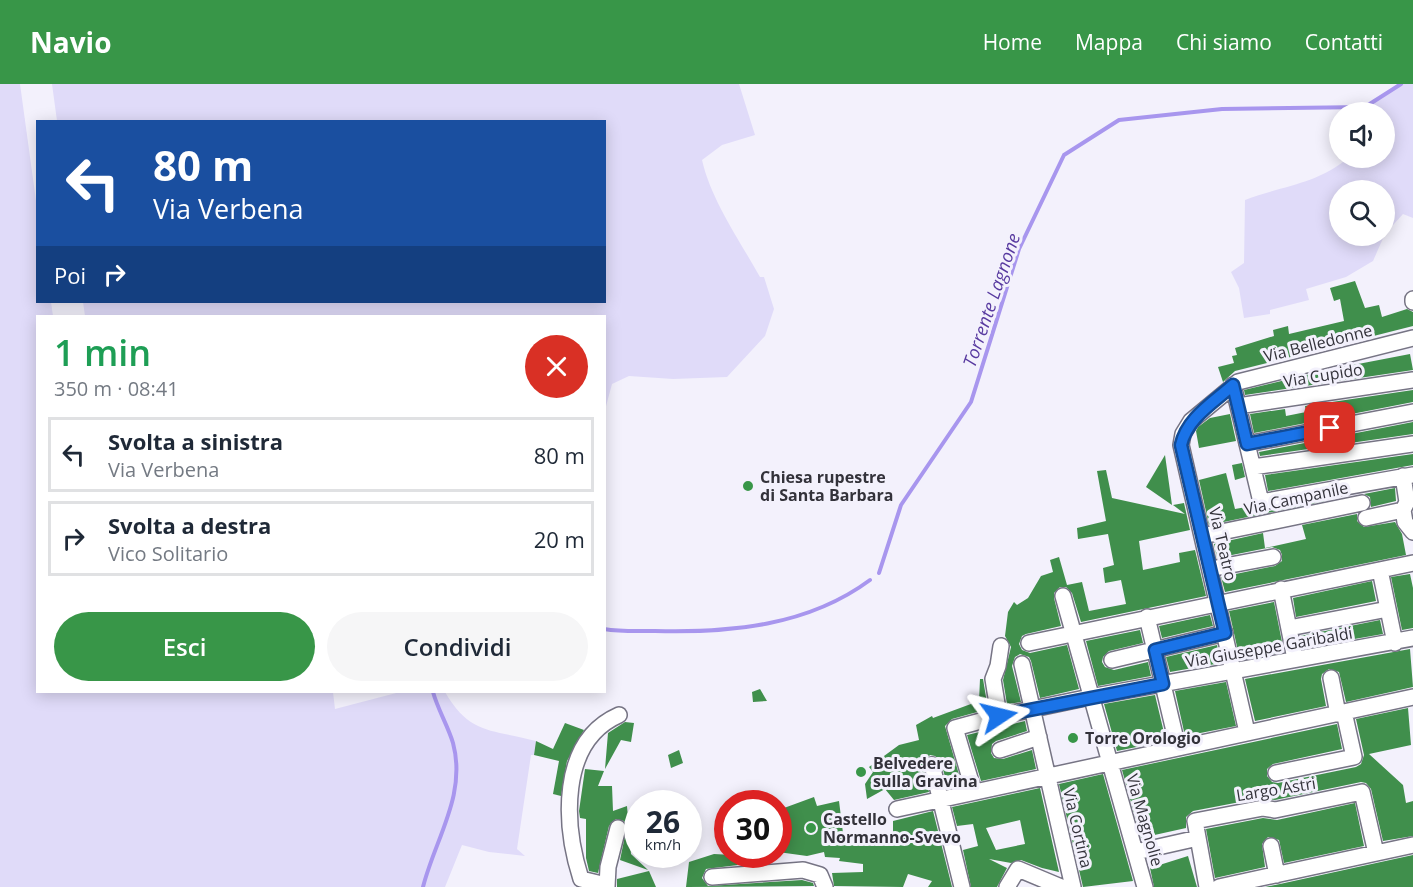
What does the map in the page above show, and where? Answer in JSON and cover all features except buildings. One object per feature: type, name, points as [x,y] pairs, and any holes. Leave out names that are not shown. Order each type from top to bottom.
[{"type":"street","name":"Via Belledonne","points":[[1233,385],[1413,338]]},
{"type":"street","name":"Via Cupido","points":[[1238,406],[1413,380]]},
{"type":"street","points":[[1233,385],[1261,502],[1408,476],[1407,502],[1403,510],[1405,522],[1413,532]]},
{"type":"street","name":"Via Teatro","points":[[1233,385],[1191,421],[1183,434],[1181,445],[1247,732]]},
{"type":"street","points":[[1247,444],[1413,412]]},
{"type":"street","points":[[1252,467],[1413,444]]},
{"type":"street","name":"Via Campanile","points":[[1202,536],[1364,511],[1403,510]]},
{"type":"street","points":[[1220,567],[1273,557]]},
{"type":"street","points":[[1029,643],[1413,563]]},
{"type":"street","points":[[1380,570],[1395,643]]},
{"type":"street","points":[[1281,589],[1295,659]]},
{"type":"street","name":"Via Magnolie","points":[[1063,596],[1145,887]]},
{"type":"street","points":[[1289,628],[1388,609]]},
{"type":"street","points":[[1147,617],[1178,748]]},
{"type":"street","points":[[1112,660],[1225,633]]},
{"type":"street","name":"Via Giuseppe Garibaldi","points":[[974,792],[955,728],[999,716],[1090,698],[1413,638]]},
{"type":"street","points":[[999,716],[993,679],[1001,646]]},
{"type":"street","name":"Via Cortina","points":[[1022,664],[1073,887]]},
{"type":"street","points":[[1275,773],[1354,757],[1331,678]]},
{"type":"street","points":[[897,809],[1413,697]]},
{"type":"street","points":[[618,828],[607,886],[581,879],[568,819],[573,767],[592,733],[604,722],[619,715]]},
{"type":"street","points":[[1000,750],[1039,737]]},
{"type":"street","points":[[932,765],[962,887]]},
{"type":"street","name":"Largo Astri","points":[[1198,838],[1195,821],[1263,808],[1275,810],[1362,792],[1377,853]]},
{"type":"street","points":[[1136,852],[1198,838],[1207,887]]},
{"type":"street","points":[[1220,887],[1283,878],[1413,845]]},
{"type":"street","points":[[1271,846],[1283,878]]},
{"type":"street","points":[[1007,887],[1018,868],[1061,887]]},
{"type":"street","points":[[712,877],[802,870],[820,875],[825,887]]},
{"type":"shaded area","points":[[0,84],[20,84],[36,201],[36,303],[51,303],[53,315],[36,315],[36,693],[333,693],[335,709],[396,693],[446,693],[463,716],[473,723],[494,732],[536,741],[534,755],[531,755],[517,849],[525,856],[489,852],[462,845],[445,887],[0,887]]},
{"type":"shaded area","points":[[52,84],[739,84],[755,135],[722,145],[702,160],[712,190],[727,220],[760,277],[764,277],[774,309],[765,336],[727,377],[673,379],[629,376],[612,384],[606,406],[606,315],[85,315],[83,303],[606,303],[606,120],[57,120]]},
{"type":"shaded area","points":[[1397,84],[1413,84],[1413,218],[1403,214],[1395,223],[1395,180],[1329,180],[1329,246],[1380,246],[1373,261],[1346,277],[1306,289],[1309,300],[1270,310],[1270,314],[1244,318],[1239,288],[1231,272],[1244,263],[1245,200],[1299,184],[1334,168],[1395,168],[1395,102],[1372,102],[1372,100],[1387,94]]},
{"type":"waterway","name":"Torrente Lagnone","points":[[879,573],[901,505],[971,402],[1019,249],[1064,155],[1119,120],[1222,109],[1365,107],[1401,84]]},
{"type":"waterway","name":"Torrente Lagnone","points":[[606,629],[683,631],[767,624],[821,608],[870,580]]},
{"type":"waterway","name":"Torrente Lagnone","points":[[423,887],[448,816],[456,781],[453,743],[433,693]]},
{"type":"place","name":"Chiesa rupestre di Santa Barbara","points":[[748,486]]},
{"type":"place","name":"Torre Orologio","points":[[1073,738]]},
{"type":"place","name":"Belvedere sulla Gravina","points":[[861,772]]},
{"type":"place","name":"Castello Normanno-Svevo","points":[[811,828]]},
{"type":"route","points":[[999,716],[1163,684],[1155,650],[1225,633],[1181,445],[1183,434],[1191,421],[1233,385],[1247,444],[1330,428]]}]
